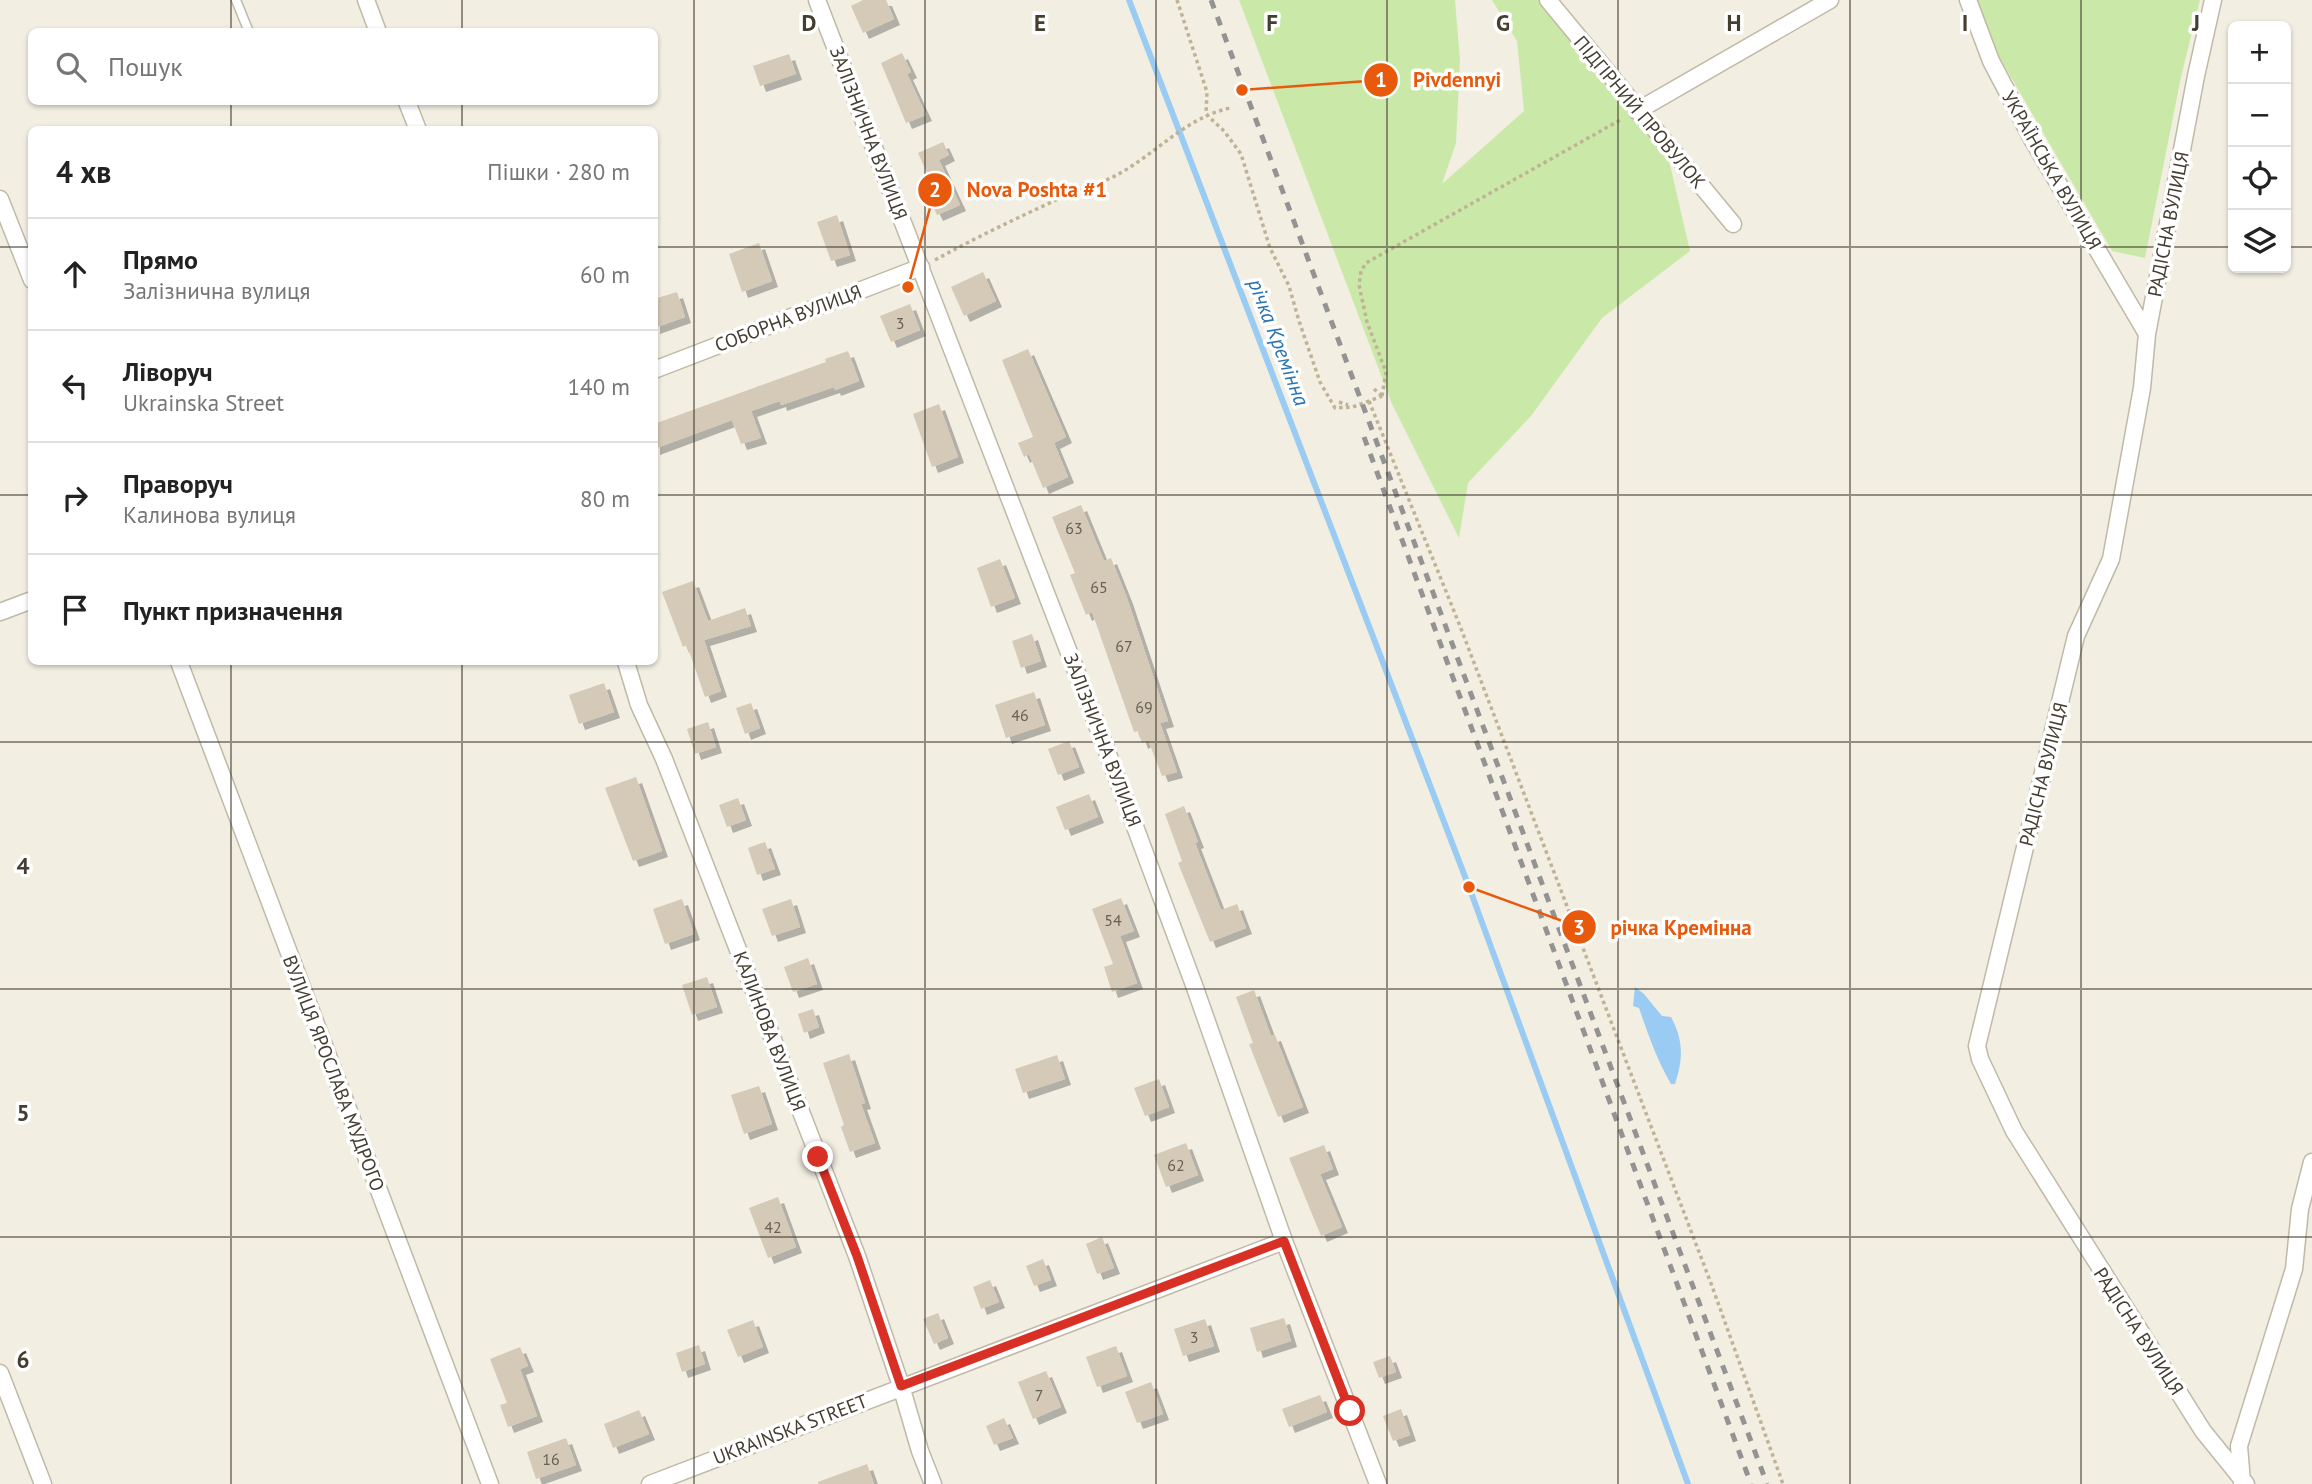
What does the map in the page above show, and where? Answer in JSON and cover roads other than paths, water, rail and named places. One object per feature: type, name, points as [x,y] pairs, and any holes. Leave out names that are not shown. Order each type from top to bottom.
[{"type":"street","points":[[366,0],[376,28]]},
{"type":"street","name":"ЗАЛІЗНИЧНА ВУЛИЦЯ","points":[[817,0],[1102,738],[1194,985],[1284,1241],[1378,1484]]},
{"type":"street","name":"ПІДГІРНИЙ ПРОВУЛОК","points":[[1548,0],[1733,224]]},
{"type":"street","points":[[1637,111],[1830,0]]},
{"type":"street","name":"УКРАЇНСЬКА ВУЛИЦЯ","points":[[1968,0],[1991,61],[2032,139],[2147,334]]},
{"type":"street","name":"РАДІСНА ВУЛИЦЯ","points":[[2213,0],[2147,334],[2142,388],[2111,559],[2076,636],[1977,1046],[1980,1059],[2014,1131],[2203,1431],[2243,1483]]},
{"type":"street","points":[[408,105],[416,126]]},
{"type":"street","points":[[0,199],[28,270]]},
{"type":"street","name":"СОБОРНА ВУЛИЦЯ","points":[[658,368],[921,267]]},
{"type":"street","points":[[0,612],[28,602]]},
{"type":"street","name":"ВУЛИЦЯ ЯРОСЛАВА МУДРОГО","points":[[179,665],[491,1484]]},
{"type":"street","name":"КАЛИНОВА ВУЛИЦЯ","points":[[627,665],[639,705],[669,772],[857,1256],[933,1484]]},
{"type":"street","points":[[2243,1483],[2239,1446],[2294,1269],[2300,1209],[2312,1162]]},
{"type":"street","name":"UKRAINSKA STREET","points":[[650,1484],[1284,1241]]},
{"type":"street","points":[[0,1373],[43,1484]]},
{"type":"lane","points":[[236,0],[247,28]]},
{"type":"water","points":[[1635,987],[1662,1016],[1671,1017],[1675,1026],[1681,1050],[1675,1084],[1671,1084],[1661,1066],[1639,1008],[1633,1006]]},
{"type":"waterway","name":"річка Кремінна","points":[[1129,0],[1469,887],[1688,1484]]},
{"type":"railway","points":[[1211,0],[1767,1484]]},
{"type":"railway","points":[[1364,437],[1751,1484]]},
{"type":"place","name":"Pivdennyi","points":[[1242,90]]},
{"type":"place","name":"Nova Poshta #1","points":[[908,287]]},
{"type":"place","name":"річка Кремінна","points":[[1469,887]]}]
